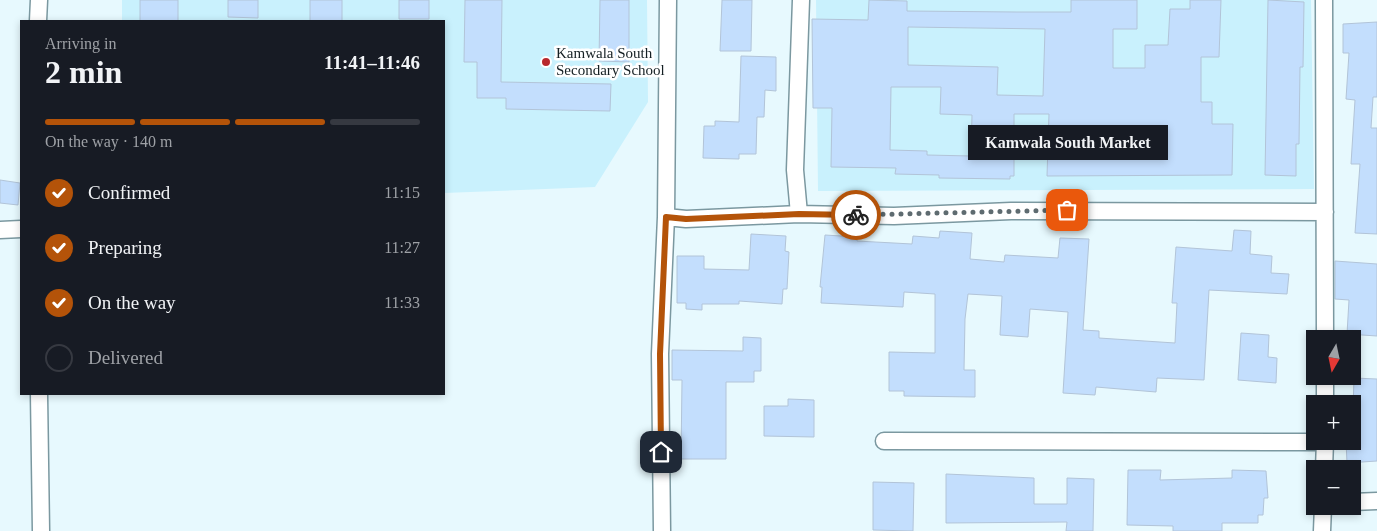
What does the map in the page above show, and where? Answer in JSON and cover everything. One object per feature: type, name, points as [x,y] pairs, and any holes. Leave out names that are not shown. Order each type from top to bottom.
[{"type":"street","points":[[38,0],[38,20]]},
{"type":"street","points":[[662,531],[660,354],[666,217],[668,0]]},
{"type":"street","points":[[799,214],[795,170],[801,0]]},
{"type":"street","points":[[1324,0],[1325,330]]},
{"type":"street","points":[[666,217],[686,219],[799,214],[894,216],[1012,210],[1325,212]]},
{"type":"street","points":[[0,230],[20,229]]},
{"type":"street","points":[[39,395],[41,531]]},
{"type":"street","points":[[884,441],[1306,442]]},
{"type":"street","points":[[1361,502],[1377,501]]},
{"type":"street","points":[[1322,531],[1323,515]]},
{"type":"shaded area","name":"Kamwala South Secondary School","points":[[122,0],[647,0],[648,102],[595,187],[445,193],[445,20],[122,20]]},
{"type":"shaded area","points":[[816,0],[1311,0],[1314,189],[818,191]]},
{"type":"building","points":[[140,0],[178,0],[178,20],[140,20]]},
{"type":"building","points":[[228,0],[258,0],[258,18],[228,17]]},
{"type":"building","points":[[310,0],[342,0],[342,20],[310,20]]},
{"type":"building","points":[[399,0],[429,0],[429,19],[399,19]]},
{"type":"building","points":[[465,0],[502,0],[501,82],[611,84],[610,111],[506,109],[506,98],[477,98],[477,62],[464,62]]},
{"type":"building","points":[[600,0],[629,0],[629,62],[599,61]]},
{"type":"building","points":[[722,0],[752,0],[751,51],[720,51]]},
{"type":"building","points":[[869,0],[907,1],[907,11],[1071,12],[1071,0],[1137,0],[1137,29],[1113,29],[1113,68],[1145,68],[1145,45],[1168,45],[1170,9],[1190,9],[1190,0],[1221,0],[1219,57],[1201,57],[1201,102],[1212,102],[1212,124],[1233,124],[1232,175],[1047,176],[1049,114],[1014,114],[1014,176],[1010,176],[1010,179],[939,178],[939,175],[895,174],[896,168],[831,167],[832,108],[813,108],[812,19],[868,20]],"holes":[[[908,27],[1045,29],[1043,96],[997,95],[998,67],[908,65]],[[891,87],[941,87],[940,114],[972,115],[971,156],[927,155],[927,151],[890,150]]]},
{"type":"building","points":[[1268,0],[1304,2],[1303,67],[1300,67],[1299,144],[1296,144],[1296,176],[1265,175]]},
{"type":"building","points":[[1377,22],[1377,97],[1373,97],[1371,128],[1377,128],[1377,234],[1355,233],[1360,164],[1351,164],[1355,100],[1346,99],[1349,53],[1343,53],[1343,24]]},
{"type":"building","points":[[741,56],[776,57],[776,91],[765,90],[764,117],[757,117],[756,154],[739,154],[739,159],[703,158],[704,126],[715,126],[715,121],[739,122]]},
{"type":"building","points":[[0,180],[20,183],[18,205],[0,203]]},
{"type":"building","points":[[1234,230],[1251,231],[1250,254],[1272,256],[1271,273],[1289,274],[1287,294],[1209,290],[1204,380],[1157,378],[1156,392],[1096,387],[1095,395],[1063,393],[1068,312],[1030,309],[1028,337],[1000,335],[1002,296],[968,294],[965,319],[964,370],[975,370],[975,397],[904,396],[904,391],[889,391],[889,352],[935,353],[935,294],[904,292],[903,307],[821,303],[822,287],[820,287],[825,235],[857,237],[857,241],[912,244],[913,236],[939,238],[940,231],[972,233],[970,259],[1004,262],[1005,255],[1058,258],[1060,238],[1089,239],[1083,330],[1099,331],[1099,338],[1175,343],[1177,303],[1172,303],[1176,247],[1232,251]]},
{"type":"building","points":[[751,234],[786,236],[785,251],[789,252],[787,289],[783,289],[782,304],[739,301],[739,304],[702,304],[702,310],[686,309],[686,303],[677,303],[677,256],[704,256],[704,269],[749,270]]},
{"type":"building","points":[[1335,261],[1377,264],[1377,336],[1361,335],[1361,330],[1347,330],[1349,300],[1335,299]]},
{"type":"building","points":[[1241,333],[1269,335],[1268,357],[1277,358],[1276,383],[1238,380]]},
{"type":"building","points":[[743,337],[761,338],[761,371],[754,371],[754,382],[726,382],[726,459],[681,459],[682,380],[672,380],[672,350],[743,351]]},
{"type":"building","points":[[1361,378],[1377,379],[1377,461],[1361,462],[1361,460],[1347,460],[1346,450],[1361,450],[1361,395],[1353,395],[1354,385],[1361,385]]},
{"type":"building","points":[[788,399],[814,400],[814,437],[764,436],[764,406],[788,406]]},
{"type":"building","points":[[1128,470],[1161,470],[1160,480],[1232,478],[1232,470],[1266,471],[1268,498],[1264,498],[1263,515],[1258,515],[1258,523],[1222,523],[1222,531],[1173,531],[1173,526],[1127,525]]},
{"type":"building","points":[[946,474],[1034,478],[1034,504],[1067,504],[1067,478],[1094,479],[1093,531],[1066,531],[1067,522],[946,523]]},
{"type":"building","points":[[873,482],[914,483],[913,531],[873,530]]},
{"type":"way so far","points":[[856,215],[894,216],[1012,210],[1067,210]]},
{"type":"place","name":"Kamwala South Secondary School","points":[[546,62]]},
{"type":"place","name":"Kamwala South Market","points":[[1067,210]]},
{"type":"route","points":[[661,452],[660,354],[666,217],[686,219],[718,216],[799,214],[856,215]]}]
